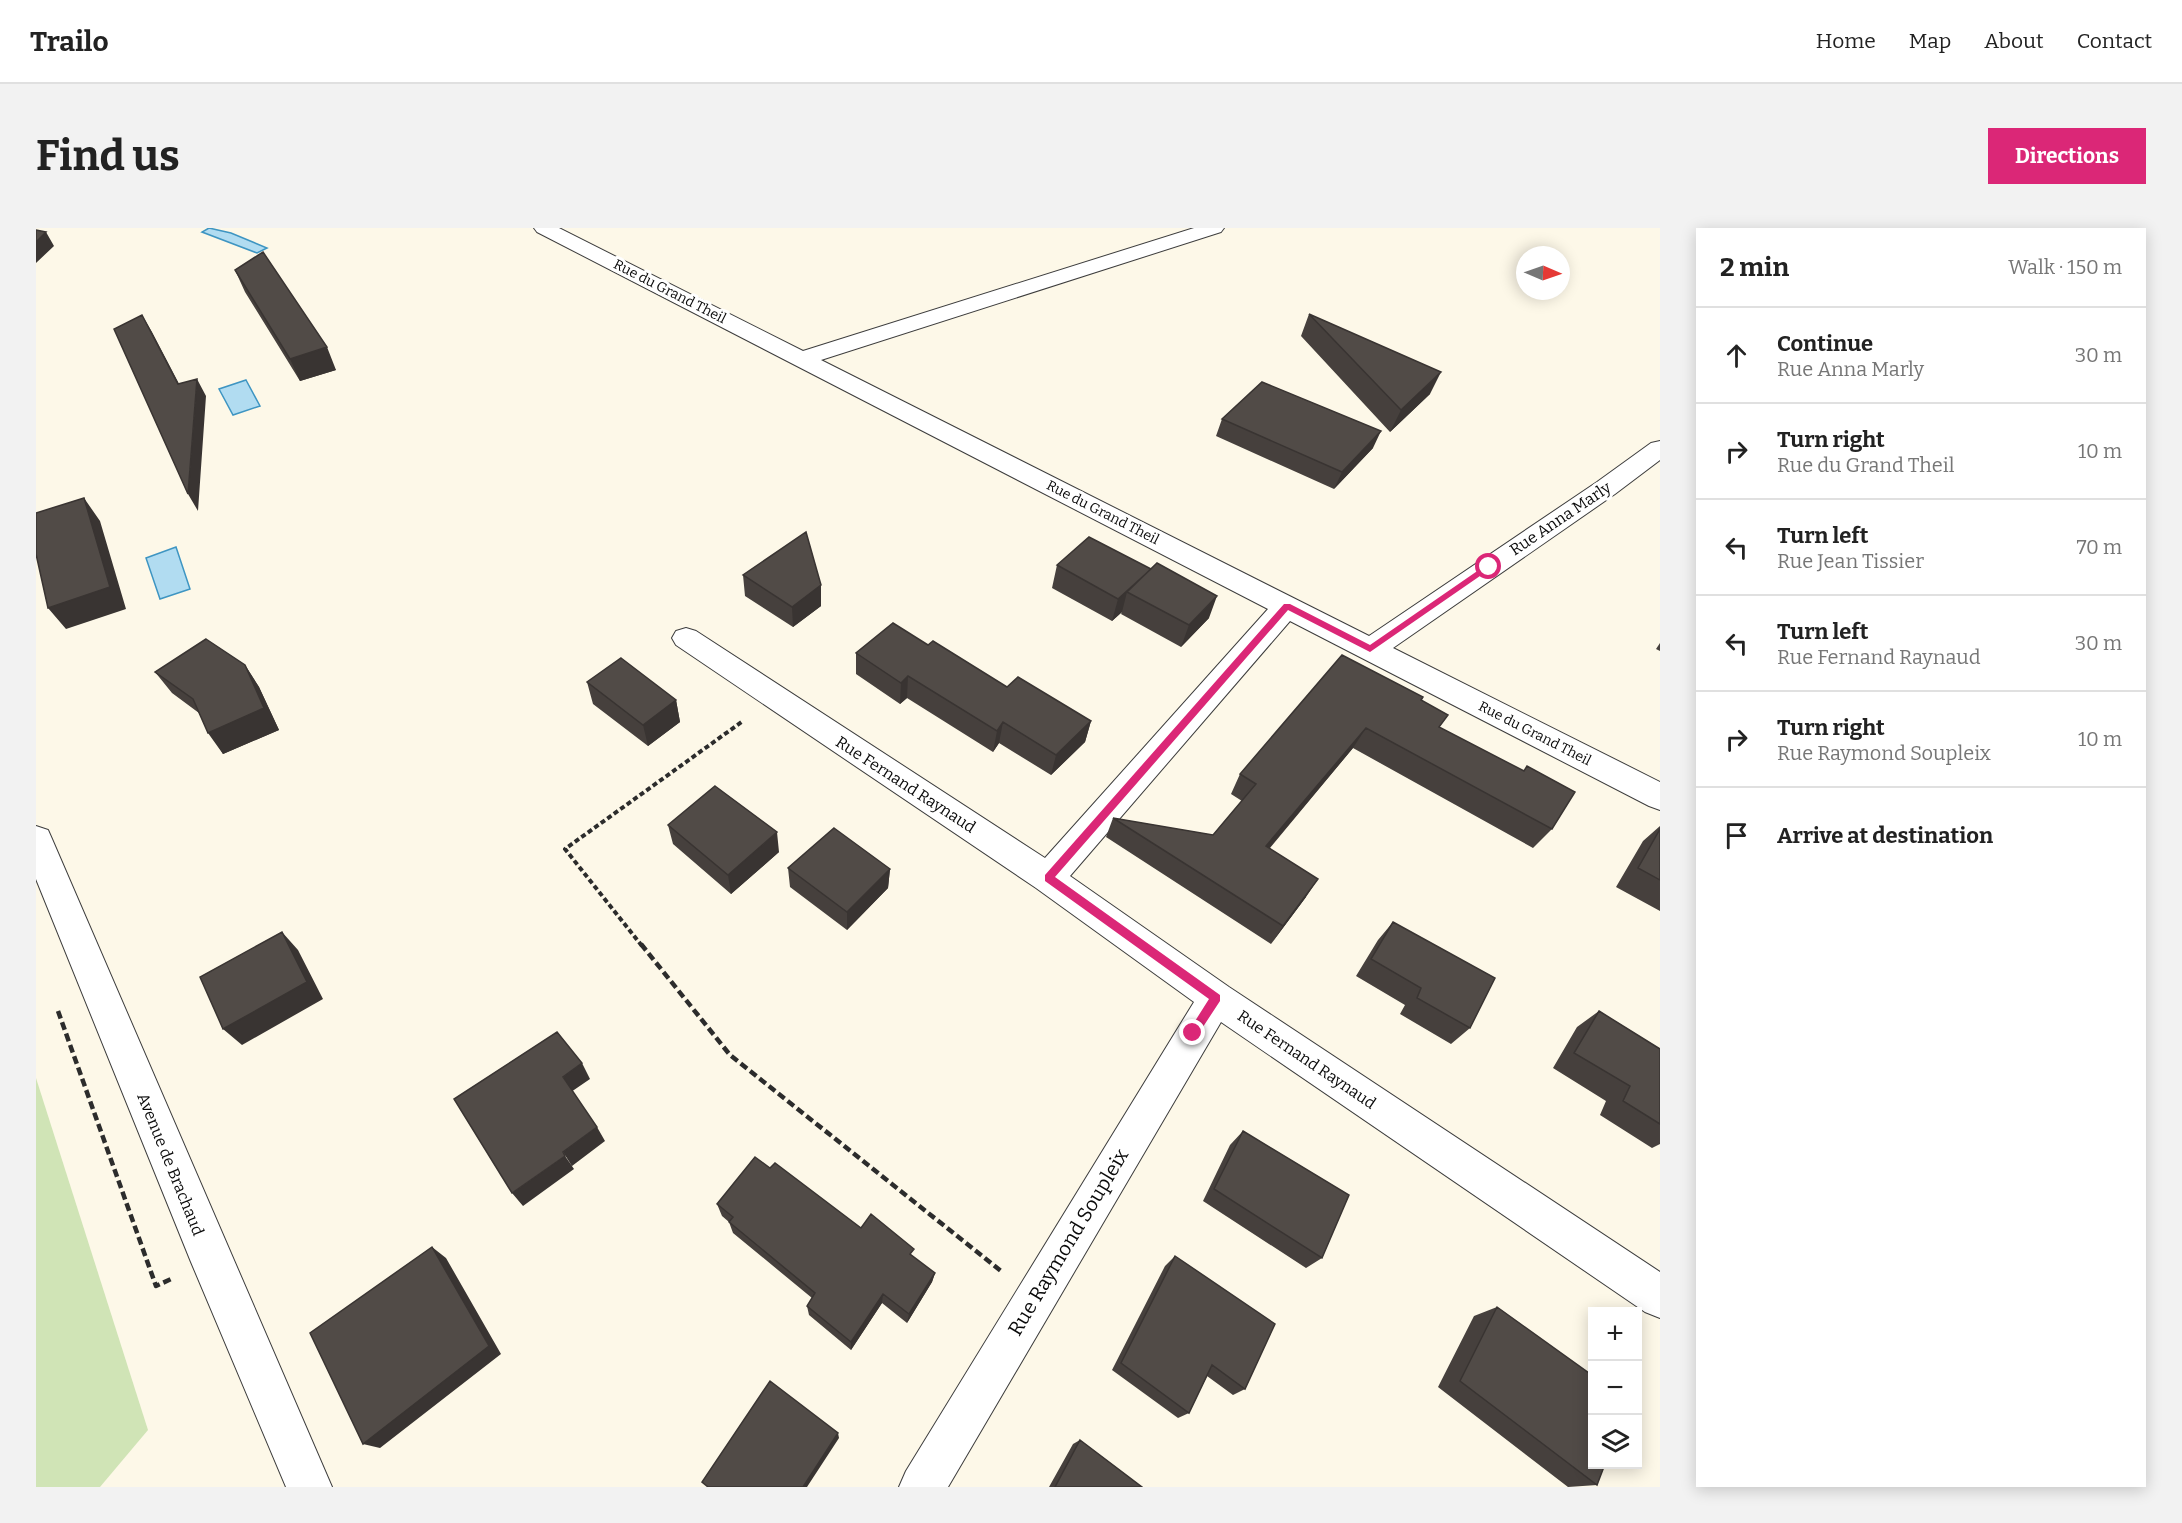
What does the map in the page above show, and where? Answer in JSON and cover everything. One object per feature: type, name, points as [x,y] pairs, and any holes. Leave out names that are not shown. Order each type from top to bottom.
[{"type":"street","name":"Rue du Grand Theil","points":[[544,228],[803,358],[1660,797]]},
{"type":"street","points":[[803,358],[1214,228]]},
{"type":"street","name":"Rue Anna Marly","points":[[1370,649],[1606,488],[1660,448]]},
{"type":"street","points":[[1048,878],[1287,606]]},
{"type":"street","name":"Rue Fernand Raynaud","points":[[686,638],[1048,878],[1216,998],[1660,1297]]},
{"type":"street","name":"Avenue de Brachaud","points":[[36,839],[212,1262],[309,1487]]},
{"type":"street","name":"Rue Raymond Soupleix","points":[[922,1487],[1216,998]]},
{"type":"path","points":[[749,716],[565,849],[730,1054],[1006,1275]]},
{"type":"path","points":[[57,1008],[156,1286],[212,1262]]},
{"type":"green space","points":[[36,1078],[148,1430],[100,1487],[36,1487]]},
{"type":"water","points":[[209,228],[231,233],[267,248],[257,253],[202,232]]},
{"type":"water","points":[[246,380],[260,406],[233,415],[219,389]]},
{"type":"water","points":[[176,547],[190,589],[160,599],[146,558]]},
{"type":"building","points":[[36,230],[46,232],[36,242]]},
{"type":"building","points":[[263,252],[327,347],[290,359],[235,270]]},
{"type":"building","points":[[1309,314],[1441,372],[1401,410]]},
{"type":"building","points":[[142,315],[178,384],[197,379],[188,494],[114,329]]},
{"type":"building","points":[[1262,382],[1381,431],[1342,472],[1222,419]]},
{"type":"building","points":[[84,498],[110,587],[48,608],[36,554],[36,513]]},
{"type":"building","points":[[806,532],[821,585],[792,607],[743,575]]},
{"type":"building","points":[[1089,537],[1151,569],[1118,599],[1057,565]]},
{"type":"building","points":[[1157,563],[1217,596],[1189,625],[1127,592]]},
{"type":"building","points":[[893,623],[928,645],[933,641],[1007,687],[1018,677],[1091,721],[1056,755],[1003,722],[997,731],[908,676],[901,683],[856,653]]},
{"type":"building","points":[[206,639],[245,665],[264,708],[208,733],[193,699],[155,672]]},
{"type":"building","points":[[1342,655],[1423,697],[1421,700],[1448,715],[1439,727],[1524,771],[1527,766],[1575,792],[1552,829],[1366,728],[1266,846],[1318,879],[1283,926],[1113,818],[1213,835],[1256,784],[1240,774]]},
{"type":"building","points":[[621,658],[676,700],[643,725],[587,682]]},
{"type":"building","points":[[715,786],[777,832],[728,875],[668,825]]},
{"type":"building","points":[[834,828],[890,869],[847,912],[788,868]]},
{"type":"building","points":[[1660,829],[1660,880],[1638,868]]},
{"type":"building","points":[[1393,922],[1495,978],[1470,1028],[1417,998],[1421,988],[1371,959]]},
{"type":"building","points":[[282,932],[307,982],[223,1029],[200,977]]},
{"type":"building","points":[[1599,1011],[1660,1049],[1660,1124],[1623,1101],[1630,1086],[1574,1053]]},
{"type":"building","points":[[557,1032],[582,1063],[563,1077],[597,1127],[563,1152],[565,1156],[512,1193],[454,1099]]},
{"type":"building","points":[[1243,1131],[1349,1195],[1322,1258],[1214,1189]]},
{"type":"building","points":[[755,1157],[770,1168],[775,1163],[861,1228],[871,1214],[914,1249],[910,1254],[935,1273],[909,1314],[883,1294],[851,1342],[807,1306],[815,1293],[729,1222],[733,1217],[717,1204]]},
{"type":"building","points":[[432,1247],[489,1346],[363,1444],[310,1333]]},
{"type":"building","points":[[1175,1256],[1275,1324],[1245,1389],[1212,1365],[1189,1413],[1121,1363]]},
{"type":"building","points":[[1497,1307],[1588,1372],[1588,1469],[1603,1469],[1597,1485],[1460,1381]]},
{"type":"building","points":[[770,1381],[838,1433],[803,1487],[708,1487],[702,1482]]},
{"type":"building","points":[[1080,1440],[1142,1487],[1055,1487]]},
{"type":"route","points":[[1193,1033],[1216,998],[1048,878],[1287,606],[1370,649],[1489,567]]}]
